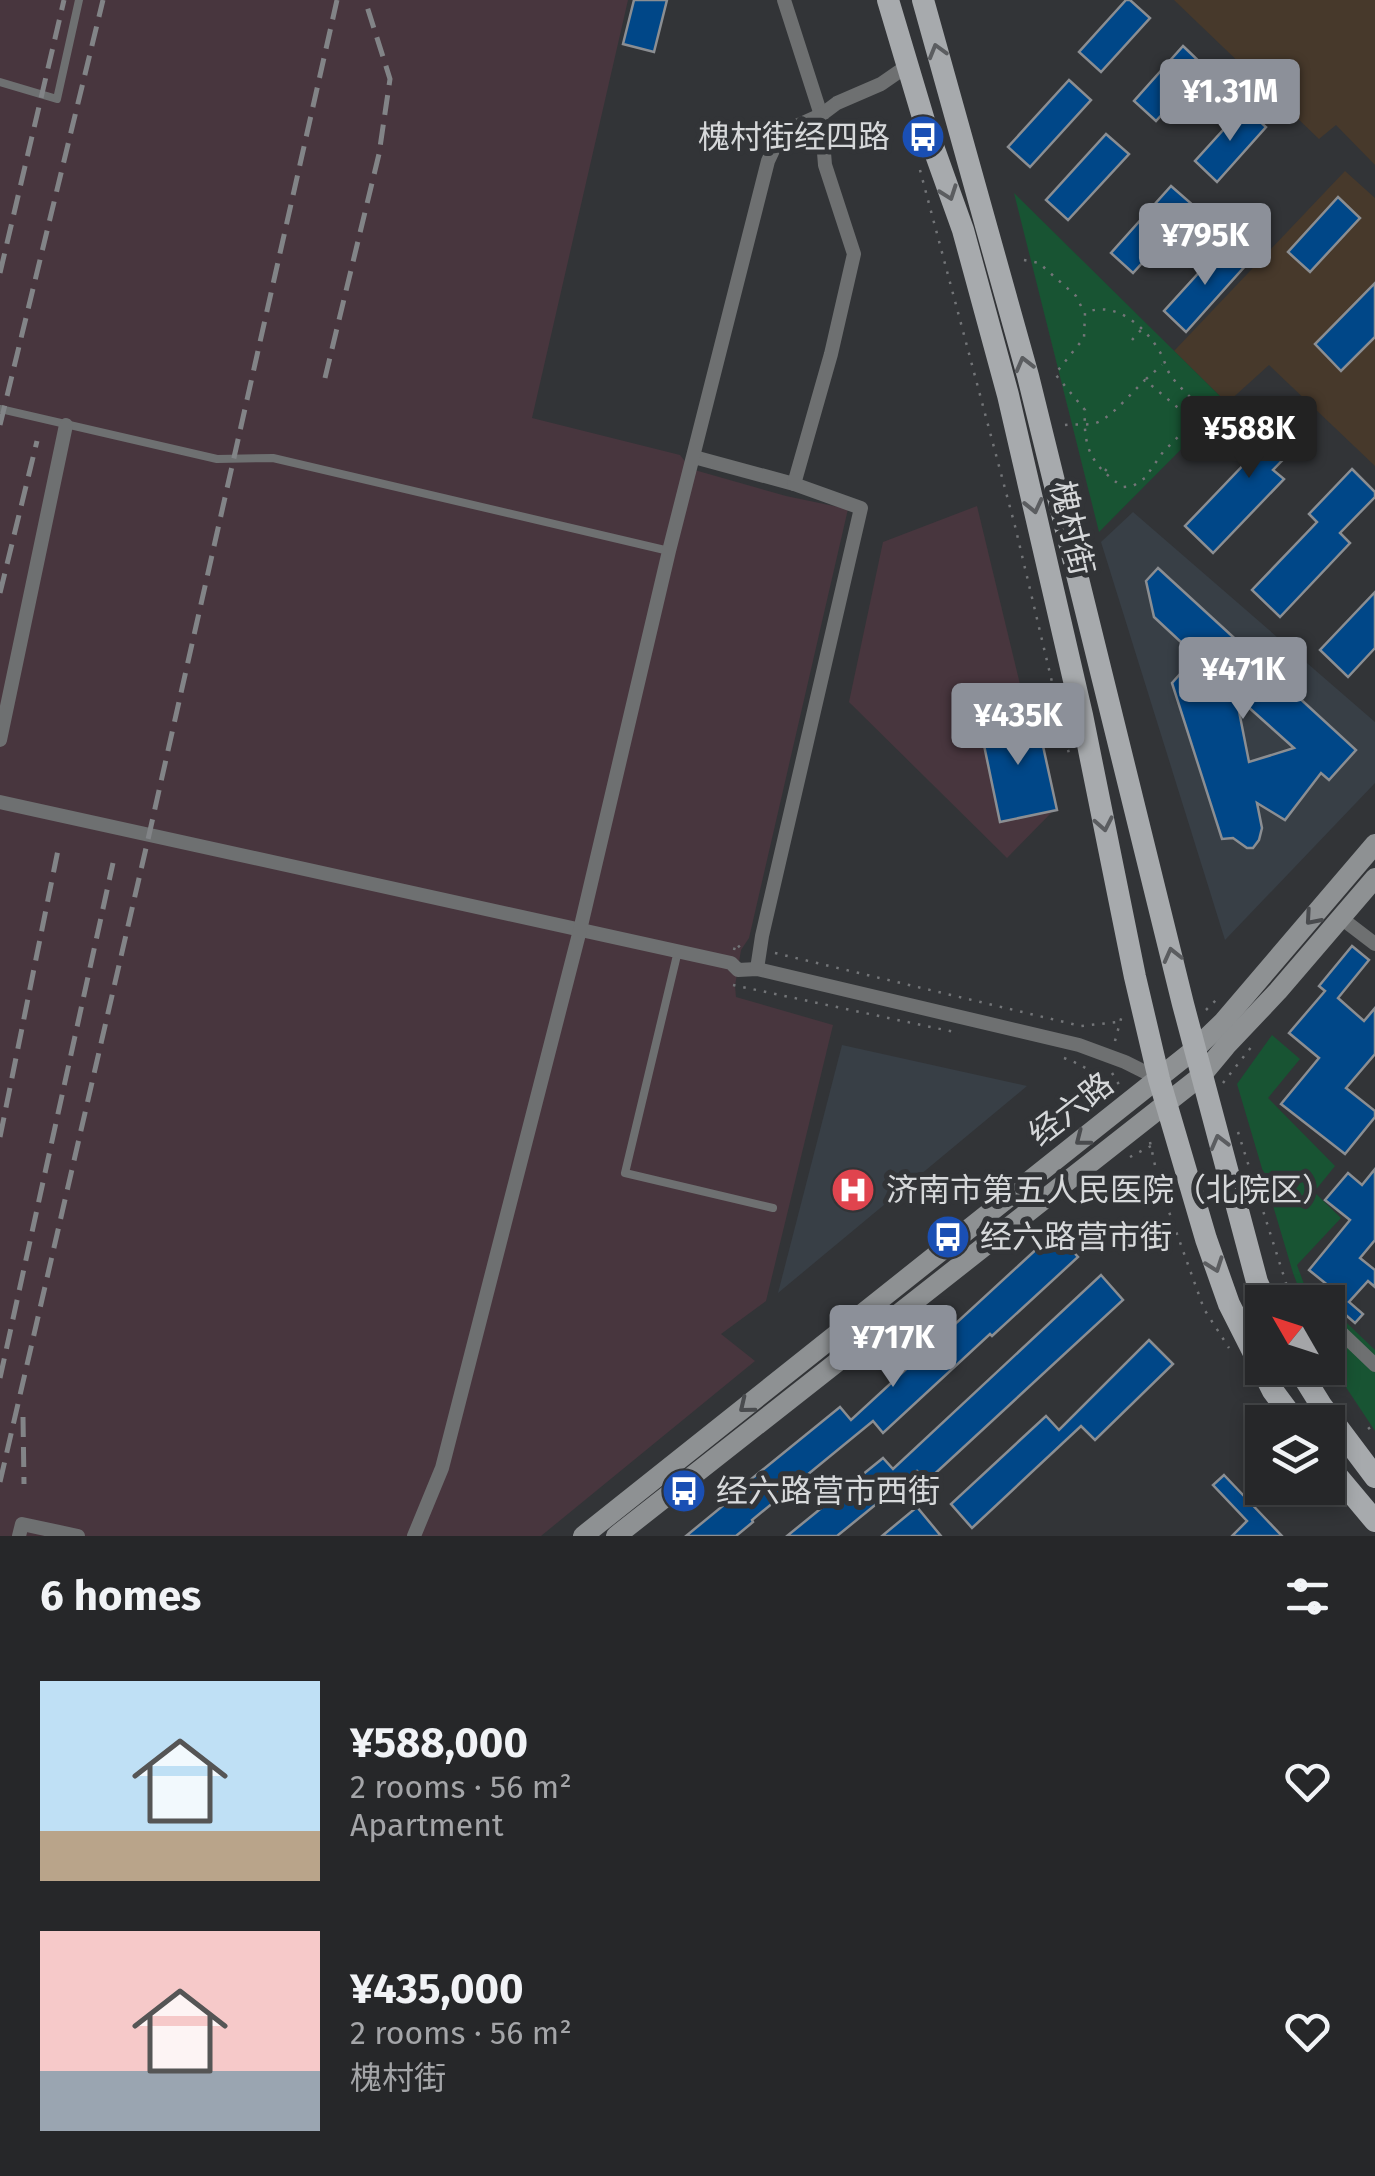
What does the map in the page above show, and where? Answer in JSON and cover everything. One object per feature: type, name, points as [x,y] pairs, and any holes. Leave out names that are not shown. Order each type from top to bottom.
[{"type":"main road","name":"槐村街","points":[[888,0],[925,124],[963,230],[1008,394],[1082,715],[1135,1009],[1229,1304],[1283,1405]]},
{"type":"main road","name":"槐村街","points":[[923,0],[1028,376],[1192,1038],[1258,1285]]},
{"type":"main road","name":"经六路","points":[[583,1536],[1159,1079],[1192,1038],[1223,1022],[1375,844]]},
{"type":"main road","name":"经六路","points":[[616,1536],[1202,1076],[1375,878]]},
{"type":"main road","points":[[1309,1385],[1375,1478]]},
{"type":"main road","points":[[1345,1485],[1375,1521]]},
{"type":"street","points":[[784,0],[821,115],[824,165],[854,254],[832,354],[794,484]]},
{"type":"street","points":[[414,1536],[442,1468],[580,930],[669,551],[768,161],[782,133],[821,115],[837,102],[881,84],[907,66]]},
{"type":"street","points":[[0,740],[66,425]]},
{"type":"street","points":[[694,456],[861,508],[757,969]]},
{"type":"street","points":[[0,802],[1079,1044],[1159,1079]]},
{"type":"street","points":[[1341,918],[1375,944]]},
{"type":"street","points":[[1345,1336],[1375,1365]]},
{"type":"street","points":[[19,1536],[22,1524],[78,1536]]},
{"type":"lane","points":[[0,82],[58,100],[79,0]]},
{"type":"lane","points":[[0,408],[217,458],[273,458],[669,551]]},
{"type":"lane","points":[[678,951],[625,1173],[773,1208]]},
{"type":"path","points":[[918,160],[1015,526],[1069,755]]},
{"type":"path","points":[[1024,260],[1039,263],[1081,302],[1085,313],[1084,338],[1055,374],[1085,410],[1089,455],[1123,487],[1132,486],[1144,478],[1186,429],[1192,400],[1167,372],[1160,351],[1141,330],[1112,309],[1085,313]]},
{"type":"path","points":[[1132,340],[1141,330]]},
{"type":"path","points":[[1065,425],[1094,424],[1105,419],[1164,360]]},
{"type":"path","points":[[1145,380],[1190,417]]},
{"type":"path","points":[[1104,472],[1111,464]]},
{"type":"path","points":[[760,950],[1081,1026],[1120,1022],[1135,1009]]},
{"type":"path","points":[[735,986],[966,1035]]},
{"type":"path","points":[[1192,1038],[1226,990]]},
{"type":"path","points":[[1060,1056],[1120,1086],[1112,1073],[1111,1057],[1120,1022],[1135,1009]]},
{"type":"path","points":[[1146,1121],[1160,1184],[1204,1308],[1236,1358]]},
{"type":"path","points":[[1368,1429],[1375,1424]]},
{"type":"shaded area","points":[[0,0],[628,0],[532,418],[680,455],[691,469],[848,509],[735,986],[736,997],[833,1025],[766,1301],[721,1334],[755,1361],[541,1536],[0,1536]]},
{"type":"shaded area","points":[[1174,0],[1375,0],[1375,165],[1336,125],[1319,139]]},
{"type":"shaded area","points":[[1345,171],[1375,198],[1375,466],[1269,365],[1227,403],[1174,351]]},
{"type":"shaded area","points":[[977,506],[1051,813],[1007,858],[849,702],[883,542]]},
{"type":"shaded area","points":[[1133,512],[1375,722],[1375,783],[1225,940],[1101,542]]},
{"type":"shaded area","name":"济南市第五人民医院（北院区）","points":[[842,1045],[1027,1086],[778,1293]]},
{"type":"green space","points":[[1014,193],[1227,403],[1099,532]]},
{"type":"green space","points":[[1272,1035],[1300,1059],[1268,1098],[1335,1166],[1314,1192],[1341,1218],[1297,1265],[1305,1285],[1298,1285],[1293,1273],[1237,1084]]},
{"type":"green space","points":[[1345,1321],[1375,1350],[1375,1431],[1345,1385]]},
{"type":"building","points":[[634,0],[667,0],[654,52],[623,44]]},
{"type":"building","points":[[1126,0],[1150,18],[1101,72],[1079,52]]},
{"type":"building","points":[[1183,46],[1205,67],[1156,121],[1134,101]]},
{"type":"building","points":[[1069,80],[1091,100],[1030,167],[1008,147]]},
{"type":"building","points":[[1244,107],[1266,127],[1217,182],[1195,161]]},
{"type":"building","points":[[1106,134],[1129,154],[1068,220],[1046,200]]},
{"type":"building","points":[[1171,186],[1194,206],[1133,273],[1111,253]]},
{"type":"building","points":[[1338,197],[1360,218],[1310,272],[1288,252]]},
{"type":"building","points":[[1224,245],[1246,265],[1186,332],[1164,311]]},
{"type":"building","points":[[1375,283],[1375,337],[1341,371],[1315,344]]},
{"type":"building","points":[[1285,406],[1311,431],[1273,470],[1284,479],[1213,553],[1185,526],[1250,458],[1242,450]]},
{"type":"building","points":[[1352,469],[1375,492],[1375,497],[1340,533],[1350,543],[1280,617],[1252,590],[1317,522],[1309,514]]},
{"type":"building","points":[[1158,568],[1356,750],[1329,780],[1321,773],[1285,820],[1257,803],[1262,828],[1253,848],[1233,838],[1222,839],[1172,683],[1196,656],[1154,617],[1146,581]],"holes":[[[1236,696],[1294,748],[1249,762]]]},
{"type":"building","points":[[1375,592],[1375,648],[1348,677],[1320,650]]},
{"type":"building","points":[[1036,714],[1057,810],[1000,822],[980,726]]},
{"type":"building","points":[[1352,946],[1369,960],[1338,998],[1364,1021],[1375,1008],[1375,1054],[1346,1088],[1375,1111],[1375,1117],[1345,1154],[1281,1104],[1319,1058],[1289,1033],[1325,991],[1319,986]]},
{"type":"building","points":[[1375,1169],[1375,1240],[1360,1258],[1375,1270],[1375,1287],[1368,1281],[1349,1302],[1363,1314],[1355,1323],[1345,1314],[1345,1285],[1328,1285],[1309,1270],[1350,1220],[1325,1200],[1348,1173],[1362,1185]]},
{"type":"building","points":[[1055,1232],[1078,1257],[883,1433],[873,1421],[736,1536],[686,1536],[840,1407],[851,1420]]},
{"type":"building","points":[[1101,1275],[1123,1300],[927,1481],[917,1471],[837,1536],[787,1536],[883,1458],[893,1469]]},
{"type":"building","points":[[1149,1340],[1173,1364],[1095,1440],[1081,1426],[972,1528],[951,1504],[1046,1416],[1059,1430]]},
{"type":"building","points":[[1224,1475],[1245,1497],[1245,1505],[1253,1505],[1282,1536],[1232,1536],[1247,1521],[1213,1485]]},
{"type":"building","points":[[917,1507],[941,1536],[882,1536]]},
{"type":"railway","points":[[0,273],[64,0]]},
{"type":"railway","points":[[0,425],[103,0]]},
{"type":"railway","points":[[0,1482],[337,0]]},
{"type":"railway","points":[[325,378],[379,154],[390,79],[365,0]]},
{"type":"railway","points":[[0,593],[37,441]]},
{"type":"railway","points":[[0,1137],[58,850]]},
{"type":"railway","points":[[0,1378],[113,863]]},
{"type":"railway","points":[[23,1417],[24,1484]]},
{"type":"place","name":"槐村街经四路","points":[[923,137]]},
{"type":"place","name":"济南市第五人民医院（北院区）","points":[[853,1190]]},
{"type":"place","name":"经六路营市街","points":[[948,1237]]},
{"type":"place","name":"经六路营市西街","points":[[684,1491]]}]
